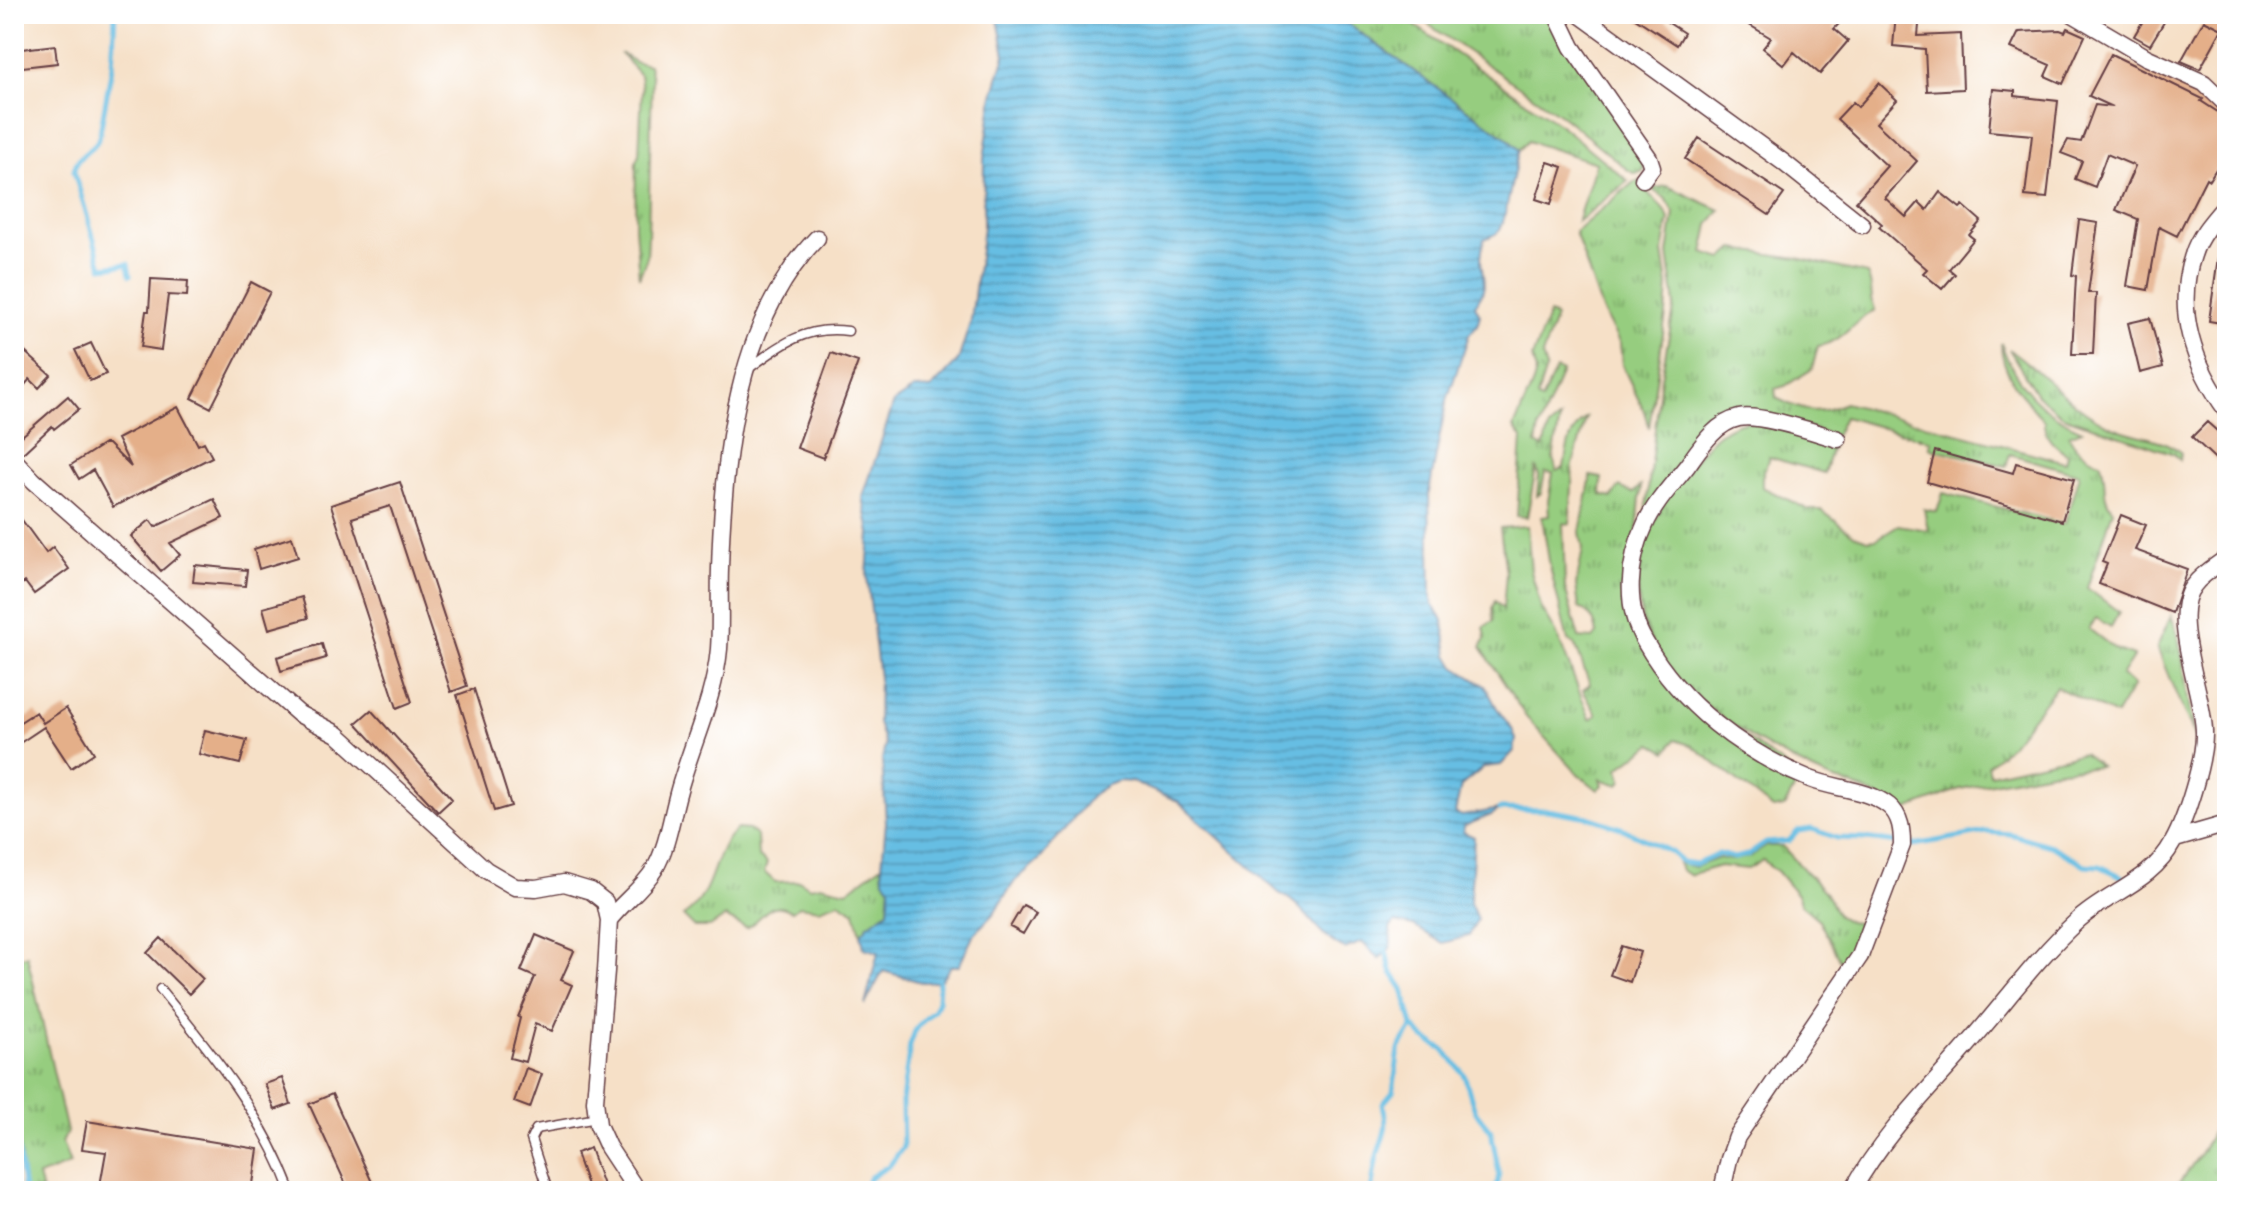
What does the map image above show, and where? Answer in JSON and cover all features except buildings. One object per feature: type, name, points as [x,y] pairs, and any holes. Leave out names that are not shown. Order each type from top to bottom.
[{"type":"street","points":[[1556,14],[1572,47],[1649,158],[1652,167],[1643,179]]},
{"type":"street","points":[[1579,14],[1783,162],[1862,225]]},
{"type":"street","points":[[2073,14],[2146,57],[2204,83],[2227,105]]},
{"type":"street","points":[[2227,204],[2208,226],[2193,254],[2186,297],[2192,347],[2203,374],[2227,411]]},
{"type":"street","points":[[609,920],[654,870],[664,844],[714,680],[719,648],[720,568],[727,475],[747,371],[774,298],[798,258],[817,238]]},
{"type":"street","points":[[1722,1191],[1737,1137],[1860,956],[1902,845],[1902,830],[1891,808],[1876,798],[1810,779],[1767,758],[1722,730],[1696,708],[1677,687],[1638,629],[1630,593],[1633,567],[1645,525],[1659,502],[1714,431],[1727,422],[1750,416],[1838,439]]},
{"type":"street","points":[[14,460],[299,714],[337,734],[486,870],[515,887],[536,888],[564,883],[591,891],[605,902],[609,920],[596,1077],[597,1118],[608,1147],[637,1191]]},
{"type":"street","points":[[1852,1191],[1871,1157],[1891,1131],[2042,956],[2086,913],[2139,882],[2164,858],[2175,839],[2192,792],[2204,732],[2184,622],[2184,603],[2193,585],[2227,558]]},
{"type":"street","points":[[2175,839],[2227,824]]},
{"type":"lane","points":[[747,371],[812,330],[828,328],[848,331]]},
{"type":"lane","points":[[160,989],[233,1079],[280,1161],[291,1191]]},
{"type":"lane","points":[[548,1191],[531,1139],[532,1133],[536,1129],[597,1118]]},
{"type":"green space","points":[[1334,14],[1398,14],[1559,124],[1628,181],[1577,222],[1596,163],[1528,141],[1519,150],[1507,138]]},
{"type":"green space","points":[[1413,14],[1551,14],[1645,164],[1643,171],[1636,174],[1628,170],[1565,118]]},
{"type":"green space","points":[[620,53],[635,62],[649,65],[652,79],[647,257],[639,278],[635,227],[636,161],[639,154],[642,88],[640,75]]},
{"type":"green space","points":[[1642,181],[1669,219],[1663,252],[1668,285],[1666,314],[1649,428],[1622,365],[1620,344],[1602,310],[1575,232],[1634,182]]},
{"type":"green space","points":[[1667,186],[1720,210],[1709,225],[1703,253],[1723,259],[1734,249],[1798,258],[1867,274],[1875,310],[1835,340],[1818,346],[1812,369],[1775,389],[1776,398],[1811,411],[1827,410],[1845,403],[2065,462],[2067,454],[2051,440],[2044,421],[2010,376],[2001,343],[2014,372],[2032,396],[2054,415],[2082,430],[2069,435],[2082,452],[2100,462],[2106,498],[2113,510],[2087,588],[2119,612],[2111,627],[2096,618],[2089,629],[2115,649],[2134,656],[2121,676],[2134,685],[2116,715],[2056,687],[2011,745],[1988,765],[1990,774],[2083,753],[2100,766],[2060,770],[1960,789],[1900,813],[1881,798],[1824,776],[1778,753],[1708,707],[1678,679],[1655,648],[1641,613],[1638,575],[1650,532],[1668,495],[1708,443],[1728,428],[1753,421],[1834,441],[1824,473],[1769,457],[1762,487],[1809,510],[1821,510],[1854,535],[1868,540],[1876,539],[1898,525],[1928,530],[1924,509],[1937,512],[1943,493],[2065,524],[2079,474],[2010,454],[2006,466],[1929,448],[1931,441],[1844,417],[1835,436],[1753,411],[1727,415],[1718,421],[1645,516],[1661,378],[1675,304],[1668,254],[1674,213],[1665,198],[1651,189]]},
{"type":"green space","points":[[1549,314],[1556,317],[1542,356],[1546,369],[1537,397],[1541,401],[1556,369],[1562,372],[1539,428],[1536,444],[1543,448],[1549,428],[1560,419],[1553,459],[1557,471],[1564,468],[1572,434],[1586,418],[1573,465],[1570,524],[1563,523],[1565,588],[1579,638],[1593,639],[1597,634],[1592,618],[1579,608],[1576,585],[1583,549],[1580,532],[1591,476],[1602,478],[1601,495],[1612,498],[1619,487],[1633,493],[1641,486],[1627,594],[1675,687],[1801,777],[1784,807],[1773,809],[1693,746],[1675,740],[1667,752],[1652,744],[1619,768],[1622,780],[1619,785],[1601,779],[1603,785],[1598,790],[1577,773],[1526,717],[1481,647],[1486,638],[1484,627],[1493,621],[1495,601],[1503,609],[1506,573],[1500,528],[1527,526],[1531,571],[1541,607],[1556,632],[1590,719],[1597,715],[1583,690],[1590,685],[1575,644],[1568,641],[1550,567],[1542,517],[1549,516],[1553,473],[1545,472],[1541,493],[1537,496],[1539,476],[1536,467],[1527,517],[1517,516],[1522,438],[1514,428],[1533,383],[1536,372],[1532,358]]},
{"type":"green space","points":[[2009,349],[2096,418],[2119,430],[2173,447],[2181,452],[2180,460],[2174,454],[2063,416],[2037,395]]},
{"type":"green space","points":[[2171,616],[2180,645],[2196,737],[2157,647]]},
{"type":"green space","points":[[737,829],[749,830],[757,836],[758,856],[767,863],[764,872],[775,882],[800,881],[810,887],[820,885],[847,891],[882,865],[883,878],[890,887],[888,911],[861,934],[855,912],[839,902],[819,909],[799,906],[792,911],[772,908],[746,928],[725,917],[710,927],[694,927],[683,916],[702,896],[722,849]]},
{"type":"green space","points":[[1767,846],[1782,846],[1825,892],[1838,916],[1849,922],[1863,924],[1877,905],[1859,952],[1846,964],[1840,961],[1819,920],[1800,904],[1798,896],[1778,872],[1763,860],[1748,869],[1720,866],[1689,875],[1681,870],[1678,863],[1695,867],[1719,858],[1732,860],[1749,857]]},
{"type":"green space","points":[[27,955],[67,1132],[62,1143],[70,1164],[38,1176],[42,1191],[25,1191],[19,1142],[14,1133],[14,960]]},
{"type":"green space","points":[[2227,1102],[2227,1191],[2172,1191],[2202,1150],[2223,1104]]},
{"type":"water","points":[[997,14],[1334,14],[1507,138],[1519,150],[1502,225],[1497,233],[1484,239],[1481,260],[1484,287],[1475,305],[1480,315],[1469,335],[1446,403],[1429,492],[1431,594],[1433,605],[1443,620],[1448,655],[1455,667],[1485,686],[1516,739],[1514,751],[1501,765],[1484,767],[1461,786],[1455,813],[1462,816],[1499,809],[1464,826],[1463,832],[1474,837],[1470,903],[1477,919],[1469,936],[1443,943],[1413,926],[1395,922],[1390,928],[1391,947],[1379,959],[1362,942],[1345,949],[1327,937],[1297,905],[1279,893],[1178,801],[1132,782],[1119,781],[1093,794],[1041,858],[1015,881],[993,914],[974,934],[959,966],[951,966],[939,982],[921,982],[883,971],[865,1005],[878,952],[864,948],[861,934],[888,911],[890,887],[883,878],[882,865],[886,822],[882,759],[885,745],[878,723],[879,678],[867,576],[870,533],[863,497],[894,402],[915,388],[931,389],[958,361],[971,320],[983,227],[984,159],[993,95],[1005,55]]},
{"type":"waterway","points":[[115,14],[112,66],[99,138],[78,161],[74,171],[102,267],[128,264],[130,275]]},
{"type":"waterway","points":[[1499,809],[1547,810],[1588,817],[1621,828],[1671,852],[1682,862],[1697,864],[1719,854],[1734,858],[1748,855],[1766,843],[1789,841],[1798,831],[1812,829],[1837,838],[1914,845],[1986,832],[2010,834],[2051,846],[2085,865],[2100,866],[2121,876],[2126,882]]},
{"type":"waterway","points":[[1386,951],[1391,971],[1403,989],[1413,1026],[1424,1038],[1444,1050],[1464,1074],[1475,1111],[1491,1131],[1499,1173],[1497,1185],[1489,1191]]},
{"type":"waterway","points":[[863,1191],[869,1178],[890,1165],[903,1147],[902,1101],[910,1045],[916,1028],[934,1010],[939,982]]},
{"type":"waterway","points":[[1371,1191],[1386,1128],[1383,1104],[1393,1092],[1399,1049],[1413,1026]]},
{"type":"waterway","points":[[14,1136],[24,1191]]}]
